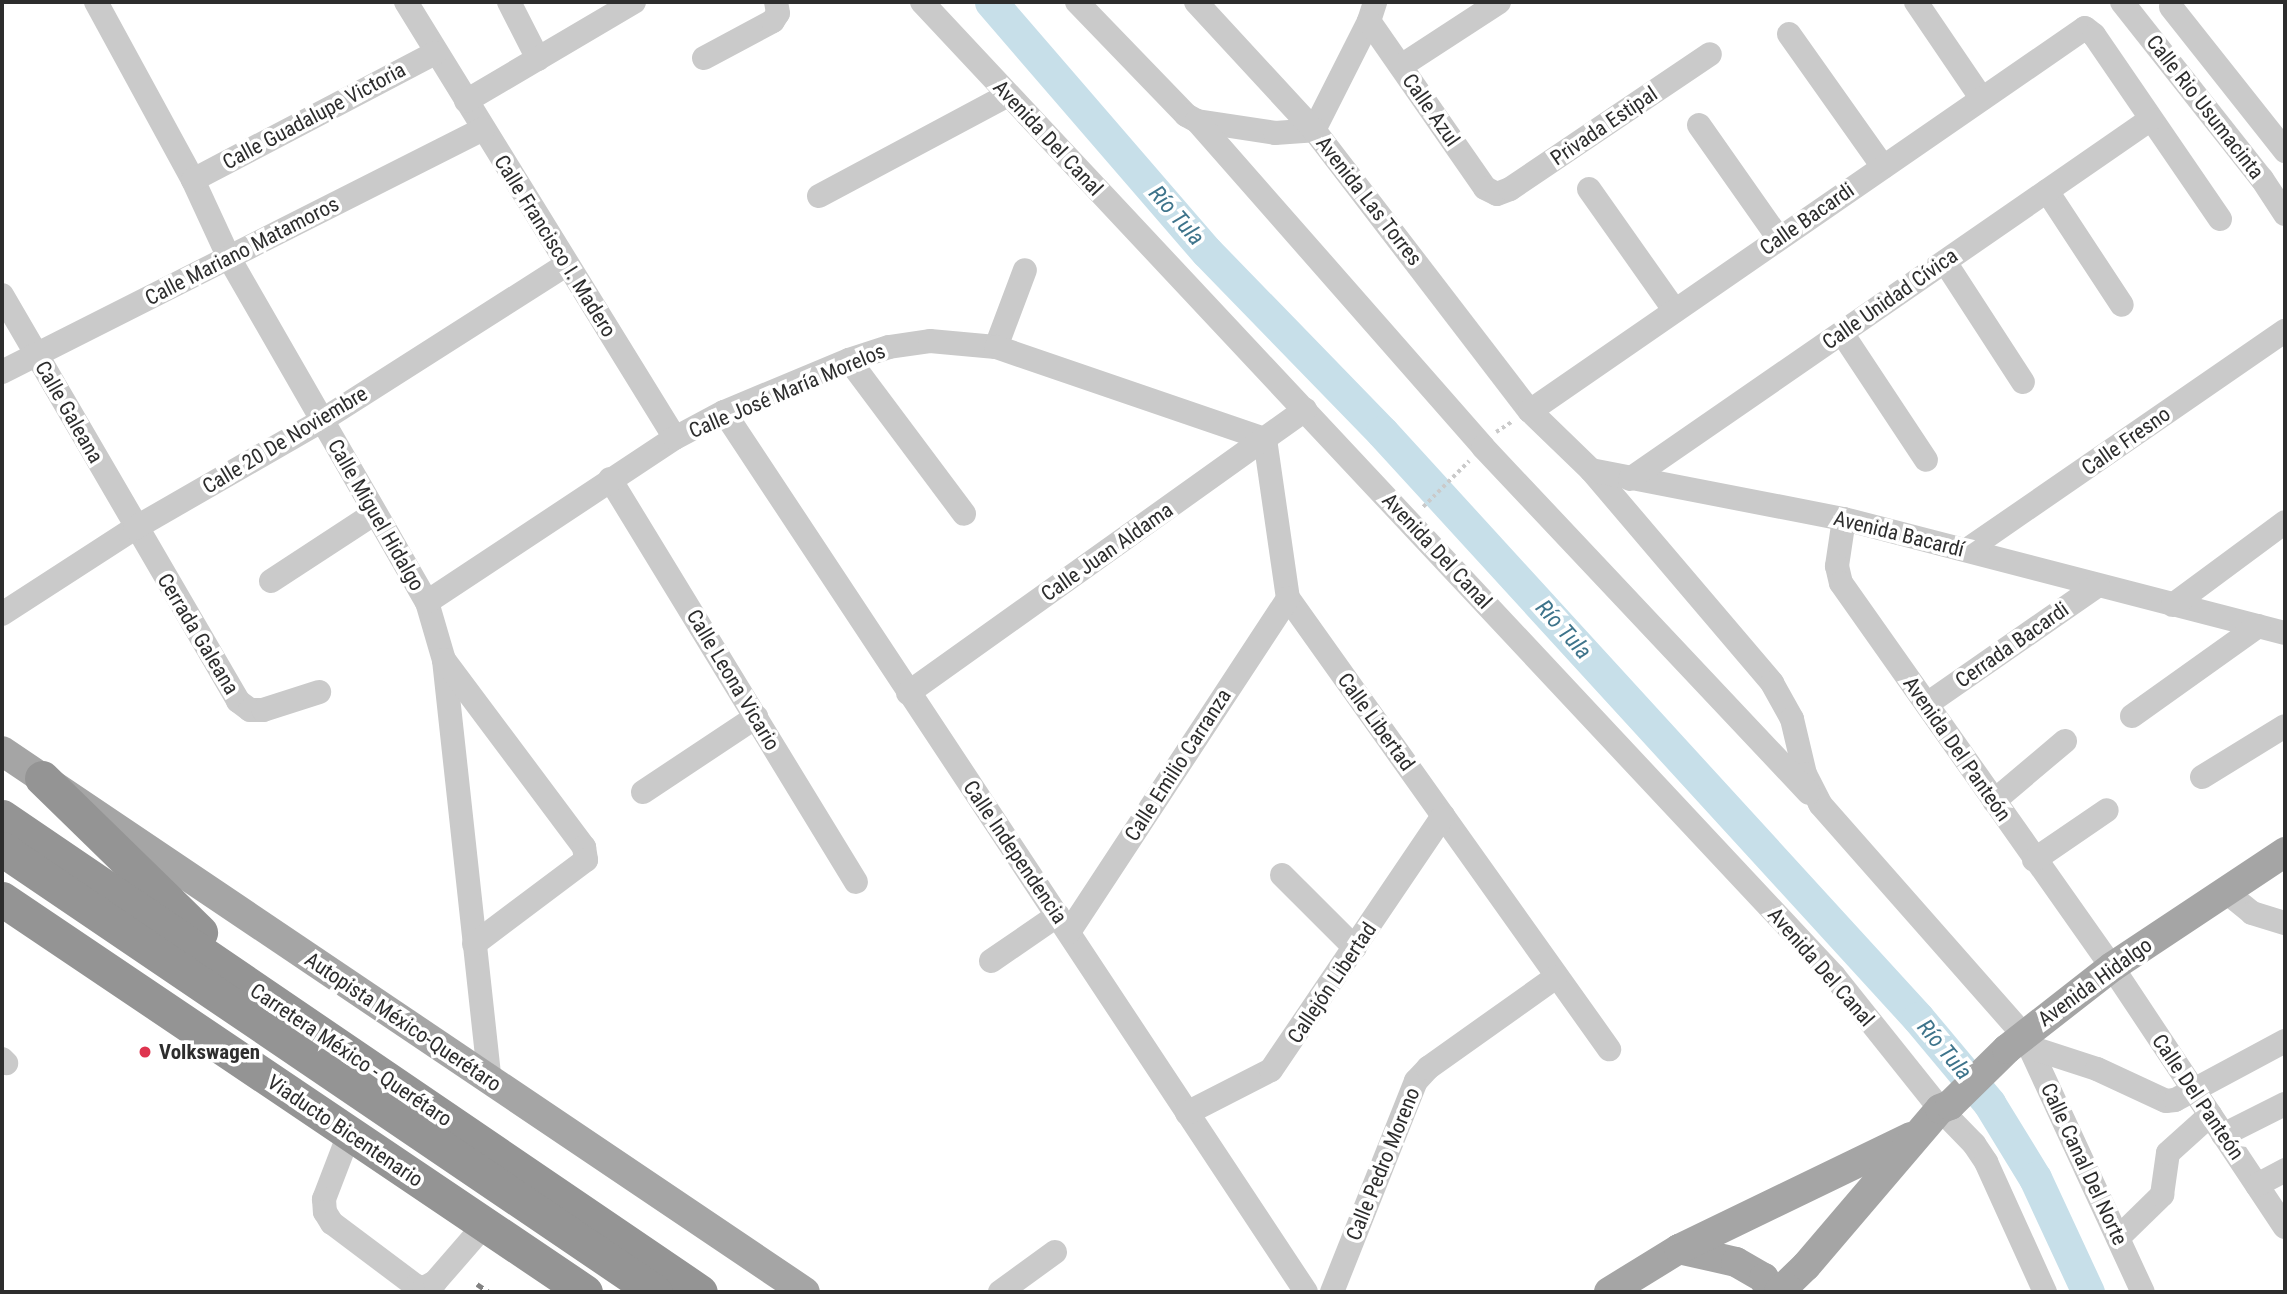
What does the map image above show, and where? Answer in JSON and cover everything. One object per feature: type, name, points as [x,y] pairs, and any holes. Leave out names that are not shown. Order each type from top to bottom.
[{"type":"highway","points":[[42,778],[268,998]]},
{"type":"highway","name":"Carretera México - Querétaro","points":[[2,817],[700,1292]]},
{"type":"highway","name":"Carretera México - Querétaro","points":[[2,849],[655,1292]]},
{"type":"highway","points":[[2,865],[91,910]]},
{"type":"highway","name":"Viaducto Bicentenario","points":[[2,899],[585,1292]]},
{"type":"main road","name":"Autopista México-Querétaro","points":[[2,751],[804,1292]]},
{"type":"main road","name":"Avenida Hidalgo","points":[[1779,1292],[1806,1266],[1920,1132],[1945,1107],[2112,967],[2285,852]]},
{"type":"main road","points":[[2,912],[558,1292]]},
{"type":"main road","name":"Avenida Hidalgo","points":[[1624,1288],[1679,1249],[1920,1132]]},
{"type":"main road","points":[[1679,1249],[1736,1262],[1764,1278],[1770,1292]]},
{"type":"street","name":"Calle Miguel Hidalgo","points":[[96,2],[192,180],[229,258],[427,602],[444,660],[490,1081]]},
{"type":"street","name":"Calle Francisco I. Madero","points":[[406,2],[675,438]]},
{"type":"street","points":[[509,2],[538,59]]},
{"type":"street","points":[[466,101],[634,2]]},
{"type":"street","name":"Avenida Del Canal","points":[[922,2],[1007,96],[1305,410],[1834,976],[1974,1144],[1986,1162],[2045,1292]]},
{"type":"street","points":[[1077,2],[1173,104],[1197,121],[1483,447],[1820,804],[2020,1044],[2097,1069],[2166,1101],[2193,1090],[2285,1041]]},
{"type":"street","name":"Avenida Las Torres","points":[[1196,2],[1314,130],[1530,411]]},
{"type":"street","points":[[1401,66],[1499,2]]},
{"type":"street","points":[[1916,2],[1982,99]]},
{"type":"street","name":"Calle Rio Usumacinta","points":[[2122,2],[2262,178],[2285,214]]},
{"type":"street","points":[[2171,7],[2285,152],[2262,178]]},
{"type":"street","points":[[704,58],[774,21],[777,8]]},
{"type":"street","points":[[1197,121],[1275,133],[1314,130],[1372,11]]},
{"type":"street","name":"Calle Azul","points":[[1372,11],[1401,66],[1485,188],[1497,194]]},
{"type":"street","name":"Calle Bacardi","points":[[1530,411],[2075,32],[2085,28],[2094,35],[2151,119]]},
{"type":"street","points":[[1789,34],[1883,167]]},
{"type":"street","name":"Calle Guadalupe Victoria","points":[[192,180],[435,53]]},
{"type":"street","name":"Privada Estipal","points":[[1497,194],[1510,189],[1710,54]]},
{"type":"street","points":[[819,196],[1007,96]]},
{"type":"street","points":[[2151,119],[2220,219]]},
{"type":"street","name":"Calle Unidad Cívica","points":[[1630,479],[2151,119]]},
{"type":"street","points":[[1699,125],[1779,239]]},
{"type":"street","name":"Calle Mariano Matamoros","points":[[2,372],[483,129]]},
{"type":"street","points":[[1589,189],[1675,310]]},
{"type":"street","points":[[2048,191],[2122,305]]},
{"type":"street","points":[[1945,262],[2023,382]]},
{"type":"street","name":"Calle 20 De Noviembre","points":[[2,614],[135,528],[321,421],[566,265]]},
{"type":"street","points":[[996,347],[1024,270]]},
{"type":"street","name":"Calle Galeana","points":[[2,295],[135,528]]},
{"type":"street","name":"Calle Fresno","points":[[1967,550],[2285,331]]},
{"type":"street","points":[[1842,333],[1926,460]]},
{"type":"street","name":"Calle José María Morelos","points":[[427,602],[675,438],[724,412],[849,360],[889,347],[930,341],[996,347],[1265,439]]},
{"type":"street","points":[[849,360],[964,514]]},
{"type":"street","name":"Calle Juan Aldama","points":[[908,693],[1305,410]]},
{"type":"street","points":[[1530,411],[1591,470],[1772,683],[1792,719],[1805,774],[1820,804]]},
{"type":"street","name":"Calle Independencia","points":[[724,412],[1307,1292]]},
{"type":"street","name":"Calle Libertad","points":[[1265,439],[1288,598],[1609,1049]]},
{"type":"street","name":"Avenida Bacardí","points":[[1591,470],[1844,519],[2285,634]]},
{"type":"street","name":"Calle Leona Vicario","points":[[610,479],[856,882]]},
{"type":"street","points":[[271,581],[374,513]]},
{"type":"street","name":"Avenida Del Panteón","points":[[1844,519],[1837,566],[1841,583],[2112,967]]},
{"type":"street","points":[[2173,605],[2285,522]]},
{"type":"street","name":"Cerrada Galeana","points":[[135,528],[238,701],[250,710],[263,710],[319,692]]},
{"type":"street","name":"Cerrada Bacardi","points":[[1927,704],[2098,585]]},
{"type":"street","name":"Calle Emilio Carranza","points":[[991,961],[1064,924],[1288,598]]},
{"type":"street","points":[[2132,716],[2258,626]]},
{"type":"street","points":[[444,660],[584,847],[586,860],[474,944]]},
{"type":"street","points":[[643,792],[756,717]]},
{"type":"street","points":[[2202,777],[2285,726]]},
{"type":"street","points":[[1994,802],[2065,741]]},
{"type":"street","points":[[2034,860],[2107,810]]},
{"type":"street","name":"Callejón Libertad","points":[[1187,1113],[1271,1070],[1443,816]]},
{"type":"street","points":[[1282,875],[1355,948]]},
{"type":"street","points":[[2225,891],[2252,913],[2285,923]]},
{"type":"street","name":"Calle Del Panteón","points":[[2112,967],[2285,1227]]},
{"type":"street","name":"Calle Pedro Moreno","points":[[1332,1292],[1406,1099],[1416,1081],[1428,1068],[1556,977]]},
{"type":"street","name":"Calle Canal Del Norte","points":[[2020,1044],[2143,1292]]},
{"type":"street","points":[[2118,1238],[2162,1195],[2168,1153],[2217,1125],[2285,1104]]},
{"type":"street","points":[[344,1147],[324,1199],[324,1212],[332,1223],[416,1286],[424,1288],[435,1282],[475,1236]]},
{"type":"street","points":[[2257,1185],[2285,1170]]},
{"type":"street","points":[[999,1292],[1055,1252]]},
{"type":"path","points":[[1415,515],[1483,447]]},
{"type":"waterway","name":"Río Tula","points":[[991,2],[1207,252],[1382,432],[1918,1018],[1989,1103],[2035,1178],[2088,1292]]},
{"type":"railway","points":[[477,1284],[489,1292]]},
{"type":"place","name":"Volkswagen","points":[[145,1052]]}]
